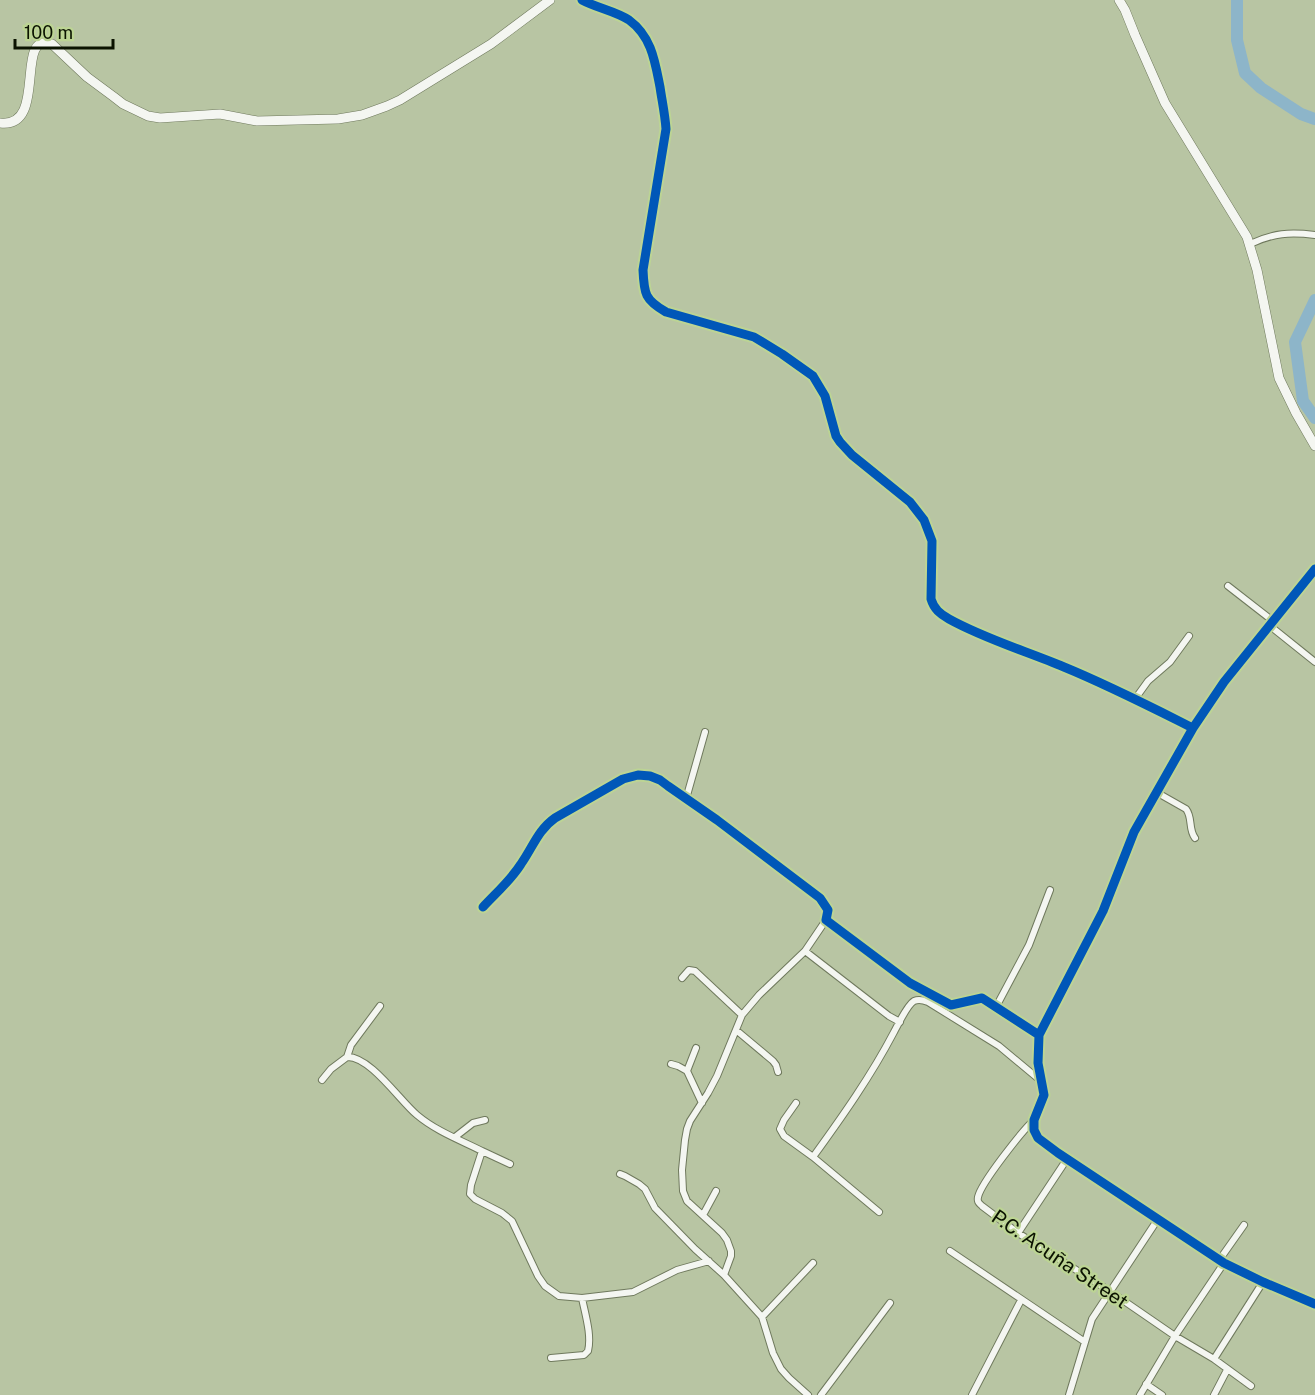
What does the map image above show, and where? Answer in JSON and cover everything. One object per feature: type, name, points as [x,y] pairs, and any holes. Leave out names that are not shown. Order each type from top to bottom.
[{"type":"street","points":[[0,123],[8,124],[21,116],[27,101],[32,57],[42,42],[52,44],[87,77],[123,104],[148,116],[160,118],[220,114],[257,121],[352,117],[376,111],[400,100],[491,44],[550,0]]},
{"type":"street","points":[[582,0],[620,15],[636,25],[656,61],[666,129],[643,270],[648,300],[666,312],[754,338],[783,354],[813,376],[825,396],[840,442],[852,455],[910,502],[924,520],[933,548],[931,600],[932,605],[940,613],[990,638],[1064,666],[1193,728]]},
{"type":"street","points":[[1119,0],[1165,103],[1239,222],[1250,244],[1279,378],[1315,447]]},
{"type":"street","points":[[1250,244],[1270,235],[1291,233],[1315,235]]},
{"type":"street","points":[[1315,569],[1224,682],[1193,728],[1134,832],[1103,911],[1040,1035],[1038,1063],[1044,1095],[1034,1120],[1034,1130],[1038,1138],[1158,1220],[1222,1261],[1263,1282],[1315,1304]]},
{"type":"street","points":[[1228,586],[1315,663]]},
{"type":"street","points":[[1135,699],[1148,681],[1170,662],[1189,636]]},
{"type":"street","points":[[686,799],[705,732]]},
{"type":"street","points":[[483,907],[521,865],[538,833],[546,824],[607,787],[638,775],[660,780],[761,852],[820,898],[828,910],[826,920],[805,951],[759,995],[742,1015],[717,1076],[687,1129],[682,1170],[683,1191],[687,1201],[727,1240],[731,1256],[724,1275]]},
{"type":"street","points":[[1156,792],[1189,812],[1191,832],[1196,838]]},
{"type":"street","points":[[996,1007],[1029,945],[1050,890]]},
{"type":"street","points":[[826,920],[910,983],[948,1004],[957,1005],[982,998],[1040,1035]]},
{"type":"street","points":[[805,951],[900,1022]]},
{"type":"street","points":[[682,978],[689,970],[695,971],[742,1015]]},
{"type":"street","points":[[813,1157],[843,1118],[915,1000],[928,1002],[999,1046],[1041,1081]]},
{"type":"street","points":[[322,1080],[331,1069],[347,1057],[351,1045],[380,1006]]},
{"type":"street","points":[[736,1030],[772,1061],[778,1072]]},
{"type":"street","points":[[687,1071],[696,1048]]},
{"type":"street","points":[[347,1057],[356,1058],[370,1068],[424,1120],[510,1164]]},
{"type":"street","points":[[671,1064],[687,1071],[702,1103]]},
{"type":"street","points":[[796,1103],[780,1129],[784,1136],[879,1212]]},
{"type":"street","points":[[455,1137],[473,1123],[485,1120]]},
{"type":"street","name":"P.C. Acuña Street","points":[[1034,1120],[1022,1132],[988,1179],[978,1197],[978,1202],[1018,1233],[1111,1292],[1174,1336],[1214,1359],[1251,1386]]},
{"type":"street","points":[[482,1151],[470,1194],[512,1221],[538,1276],[545,1286],[559,1296],[582,1298],[633,1292],[677,1270],[709,1261]]},
{"type":"street","points":[[1018,1233],[1067,1159]]},
{"type":"street","points":[[620,1174],[645,1189],[655,1208],[724,1275],[762,1317],[773,1353],[781,1369],[808,1395]]},
{"type":"street","points":[[703,1215],[716,1191]]},
{"type":"street","points":[[1069,1395],[1096,1312],[1158,1220]]},
{"type":"street","points":[[1140,1395],[1244,1225]]},
{"type":"street","points":[[950,1251],[1085,1342]]},
{"type":"street","points":[[762,1317],[813,1263]]},
{"type":"street","points":[[1214,1359],[1263,1282]]},
{"type":"street","points":[[551,1358],[584,1354],[589,1349],[582,1298]]},
{"type":"street","points":[[972,1395],[1021,1300]]},
{"type":"street","points":[[820,1395],[890,1303]]},
{"type":"street","points":[[1214,1395],[1227,1370]]},
{"type":"street","points":[[1146,1384],[1162,1395]]},
{"type":"waterway","points":[[1237,0],[1237,40],[1245,73],[1261,88],[1301,114],[1315,119]]},
{"type":"waterway","points":[[1315,300],[1295,342],[1303,401],[1315,418]]},
{"type":"cycle path","points":[[582,0],[624,17],[637,27],[648,42],[656,68],[666,129],[643,270],[645,291],[650,300],[666,312],[754,337],[813,376],[825,396],[836,436],[840,442],[852,455],[910,502],[924,520],[932,541],[931,599],[940,613],[977,633],[1097,681],[1193,728]]},
{"type":"cycle path","points":[[1315,569],[1224,682],[1193,728],[1134,832],[1103,911],[1039,1035],[1038,1063],[1044,1095],[1034,1120],[1034,1130],[1038,1138],[1224,1263],[1315,1304]]},
{"type":"cycle path","points":[[483,907],[513,876],[540,833],[555,818],[623,779],[638,775],[650,776],[660,780],[717,820],[820,898],[828,910],[826,920],[910,983],[951,1005],[982,998],[1039,1035]]}]
